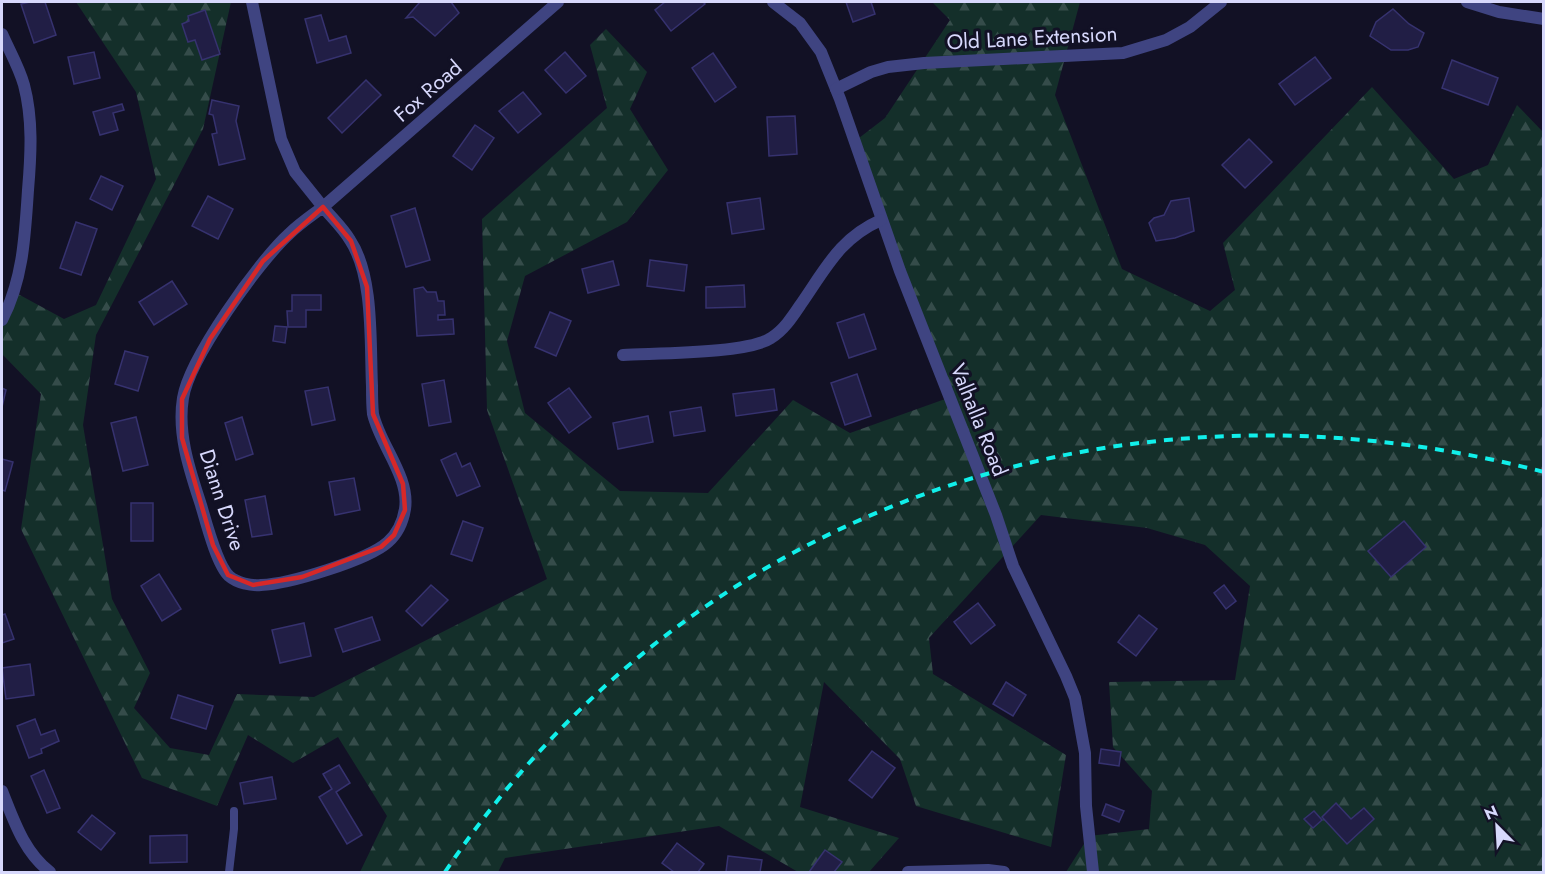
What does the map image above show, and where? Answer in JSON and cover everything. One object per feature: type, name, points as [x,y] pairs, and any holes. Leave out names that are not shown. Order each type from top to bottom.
[{"type":"street","name":"Diann Drive","points":[[252,2],[281,139],[296,172],[351,241],[367,287],[373,414],[403,484],[405,510],[394,535],[381,547],[302,577],[262,585],[244,583],[228,575],[213,545],[182,438],[182,399],[186,382],[210,339],[263,261],[288,234],[322,207]]},
{"type":"street","name":"Fox Road","points":[[322,207],[558,2]]},
{"type":"street","name":"Valhalla Road","points":[[773,2],[800,23],[821,52],[837,89],[881,219],[932,356],[996,514],[1013,566],[1075,698],[1085,753],[1086,806],[1093,873]]},
{"type":"street","name":"Old Lane Extension","points":[[837,89],[871,72],[888,67],[924,63],[1123,53],[1166,40],[1190,27],[1221,2]]},
{"type":"street","points":[[1467,2],[1499,12],[1544,19]]},
{"type":"street","points":[[2,34],[24,84],[29,117],[30,157],[23,256],[15,290],[2,320]]},
{"type":"street","points":[[623,355],[743,348],[771,339],[788,323],[849,238],[881,219]]},
{"type":"street","points":[[2,791],[16,827],[30,851],[50,873]]},
{"type":"street","points":[[908,873],[988,870],[1004,873]]},
{"type":"lane","points":[[229,873],[234,811]]},
{"type":"highlighted area","points":[[323,207],[351,241],[360,261],[367,287],[373,414],[403,484],[405,510],[394,535],[381,547],[302,577],[253,585],[228,575],[213,545],[182,438],[182,399],[210,339],[263,261]]},
{"type":"green space","points":[[76,2],[231,2],[203,129],[96,335],[83,425],[112,599],[150,673],[134,708],[170,748],[209,755],[237,694],[314,697],[547,579],[487,410],[482,219],[607,108],[590,45],[606,29],[647,72],[630,109],[668,170],[627,222],[525,276],[507,341],[525,413],[620,491],[708,493],[793,400],[850,433],[948,398],[859,138],[885,118],[950,20],[932,2],[1080,2],[1055,95],[1122,269],[1210,311],[1235,290],[1223,243],[1372,87],[1454,179],[1488,165],[1517,105],[1544,133],[1543,872],[1066,872],[1089,836],[1149,829],[1152,791],[1113,747],[1109,682],[1235,680],[1250,586],[1205,545],[1147,528],[1041,515],[929,638],[933,674],[1066,755],[1051,847],[916,806],[900,759],[824,682],[800,807],[899,838],[869,872],[798,872],[719,826],[505,858],[498,872],[360,872],[387,816],[338,737],[293,763],[248,735],[217,806],[142,778],[21,529],[41,394],[2,354],[2,327],[18,294],[64,319],[96,305],[156,179],[136,92]]},
{"type":"building","points":[[45,2],[56,35],[34,43],[21,4]]},
{"type":"building","points":[[420,2],[451,2],[459,13],[435,36],[413,17],[406,18]]},
{"type":"building","points":[[665,2],[703,2],[705,4],[671,31],[655,10]]},
{"type":"building","points":[[846,2],[871,2],[875,14],[853,22]]},
{"type":"building","points":[[1393,9],[1409,24],[1424,33],[1418,47],[1408,50],[1391,50],[1370,36],[1376,22]]},
{"type":"building","points":[[205,10],[220,54],[202,60],[195,40],[188,42],[182,24],[189,21],[188,16]]},
{"type":"building","points":[[321,15],[329,41],[346,36],[351,53],[317,63],[305,19]]},
{"type":"building","points":[[94,52],[100,78],[74,84],[68,57]]},
{"type":"building","points":[[565,52],[586,76],[566,93],[545,70]]},
{"type":"building","points":[[713,53],[736,87],[715,102],[692,68]]},
{"type":"building","points":[[1315,57],[1331,78],[1295,105],[1279,84]]},
{"type":"building","points":[[1452,60],[1498,78],[1488,105],[1442,88]]},
{"type":"building","points":[[366,80],[381,95],[342,133],[328,118]]},
{"type":"building","points":[[523,92],[541,114],[518,133],[499,111]]},
{"type":"building","points":[[212,100],[239,106],[236,121],[245,159],[219,165],[212,134],[217,133],[213,115],[209,114]]},
{"type":"building","points":[[122,104],[124,110],[113,113],[118,130],[100,135],[93,112]]},
{"type":"building","points":[[795,116],[797,154],[769,156],[767,117]]},
{"type":"building","points":[[475,125],[494,138],[472,170],[453,156]]},
{"type":"building","points":[[1249,139],[1272,162],[1245,188],[1222,165]]},
{"type":"building","points":[[101,176],[123,186],[112,210],[90,199]]},
{"type":"building","points":[[208,196],[233,209],[218,239],[192,226]]},
{"type":"building","points":[[760,198],[764,229],[732,234],[727,203]]},
{"type":"building","points":[[1189,198],[1194,231],[1175,238],[1156,241],[1149,223],[1154,218],[1164,215],[1171,201]]},
{"type":"building","points":[[415,208],[430,260],[406,267],[391,216]]},
{"type":"building","points":[[76,222],[97,229],[81,275],[60,268]]},
{"type":"building","points":[[650,260],[687,265],[684,291],[647,286]]},
{"type":"building","points":[[613,261],[619,285],[588,293],[582,269]]},
{"type":"building","points":[[172,281],[187,304],[154,325],[139,302]]},
{"type":"building","points":[[744,285],[745,307],[706,308],[706,287]]},
{"type":"building","points":[[423,287],[427,292],[436,292],[438,301],[444,301],[445,315],[438,315],[438,320],[453,319],[454,334],[417,336],[414,289]]},
{"type":"building","points":[[292,295],[321,295],[321,310],[306,310],[306,327],[288,327],[287,311],[292,311]]},
{"type":"building","points":[[550,312],[571,321],[556,356],[535,347]]},
{"type":"building","points":[[864,314],[876,349],[849,358],[837,323]]},
{"type":"building","points":[[275,326],[287,327],[285,343],[273,341]]},
{"type":"building","points":[[125,351],[148,357],[138,391],[115,384]]},
{"type":"building","points":[[857,374],[871,416],[845,425],[831,383]]},
{"type":"building","points":[[444,380],[451,422],[429,426],[422,384]]},
{"type":"building","points":[[328,387],[335,420],[312,425],[305,391]]},
{"type":"building","points":[[2,388],[6,390],[2,407]]},
{"type":"building","points":[[569,388],[591,417],[569,433],[548,403]]},
{"type":"building","points":[[774,389],[777,410],[736,416],[733,394]]},
{"type":"building","points":[[701,407],[705,431],[674,436],[670,412]]},
{"type":"building","points":[[648,416],[653,442],[618,449],[613,423]]},
{"type":"building","points":[[136,417],[148,465],[123,471],[111,423]]},
{"type":"building","points":[[242,417],[253,454],[236,460],[225,423]]},
{"type":"building","points":[[456,453],[462,467],[470,463],[480,486],[457,496],[441,460]]},
{"type":"building","points":[[2,459],[13,462],[5,491],[2,490]]},
{"type":"building","points":[[354,478],[360,510],[335,515],[329,482]]},
{"type":"building","points":[[265,496],[272,534],[252,537],[245,500]]},
{"type":"building","points":[[131,503],[153,503],[153,541],[131,541]]},
{"type":"building","points":[[463,521],[483,528],[472,561],[451,554]]},
{"type":"building","points":[[1404,521],[1426,547],[1391,577],[1368,551]]},
{"type":"building","points":[[159,574],[181,609],[162,621],[141,586]]},
{"type":"building","points":[[431,585],[448,600],[422,626],[406,611]]},
{"type":"building","points":[[1224,585],[1236,601],[1226,609],[1214,593]]},
{"type":"building","points":[[978,603],[995,625],[971,644],[954,622]]},
{"type":"building","points":[[5,614],[14,639],[2,643],[2,615]]},
{"type":"building","points":[[1139,615],[1157,629],[1136,656],[1118,642]]},
{"type":"building","points":[[372,617],[380,640],[343,652],[335,629]]},
{"type":"building","points":[[304,623],[311,656],[280,663],[272,630]]},
{"type":"building","points":[[30,664],[34,695],[6,699],[2,668]]},
{"type":"building","points":[[1006,682],[1026,695],[1013,716],[993,704]]},
{"type":"building","points":[[178,695],[213,706],[206,729],[171,718]]},
{"type":"building","points":[[35,719],[41,735],[55,730],[59,741],[41,749],[42,753],[29,758],[17,726]]},
{"type":"building","points":[[1101,749],[1121,752],[1119,766],[1099,763]]},
{"type":"building","points":[[872,751],[895,768],[872,798],[849,780]]},
{"type":"building","points":[[339,765],[350,783],[336,792],[362,835],[347,844],[319,797],[332,789],[323,774]]},
{"type":"building","points":[[44,770],[60,808],[47,813],[31,776]]},
{"type":"building","points":[[272,777],[276,799],[244,804],[240,783]]},
{"type":"building","points":[[1336,803],[1351,819],[1364,808],[1374,819],[1347,844],[1322,817]]},
{"type":"building","points":[[1106,804],[1124,811],[1119,822],[1102,815]]},
{"type":"building","points":[[1314,811],[1322,820],[1313,828],[1304,819]]},
{"type":"building","points":[[92,815],[115,833],[101,850],[78,832]]},
{"type":"building","points":[[187,835],[187,862],[150,863],[150,836]]},
{"type":"building","points":[[677,843],[704,864],[698,872],[674,872],[662,863]]},
{"type":"building","points":[[825,850],[842,862],[834,872],[809,872]]},
{"type":"building","points":[[728,856],[762,860],[760,872],[726,872]]},
{"type":"railway","points":[[445,872],[546,745],[661,639],[789,555],[928,493],[1075,453],[1228,436],[1385,442],[1544,472]]}]
